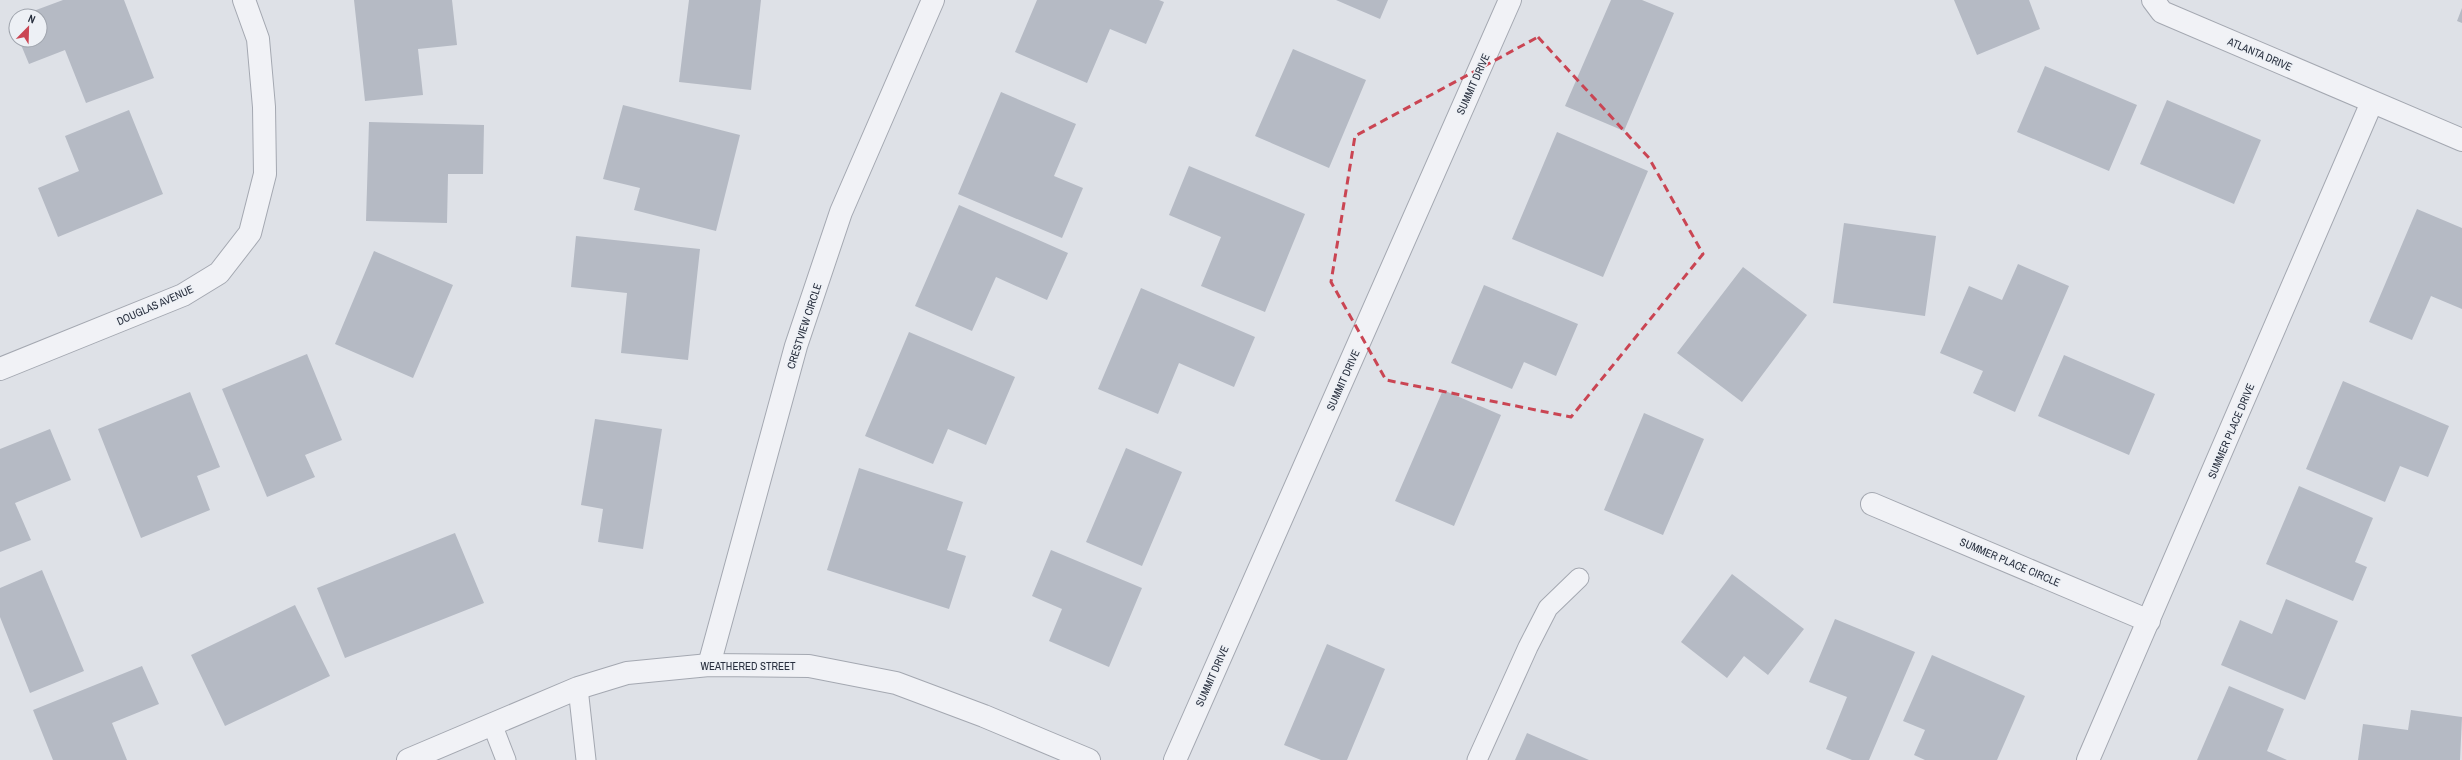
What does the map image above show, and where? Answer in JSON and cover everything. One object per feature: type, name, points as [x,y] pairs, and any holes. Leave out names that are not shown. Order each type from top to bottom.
[{"type":"street","name":"DOUGLAS AVENUE","points":[[0,369],[183,295],[219,273],[250,233],[265,174],[264,107],[258,39],[244,0]]},
{"type":"street","name":"CRESTVIEW CIRCLE","points":[[709,665],[796,346],[841,212],[933,0]]},
{"type":"street","name":"SUMMIT DRIVE","points":[[1175,760],[1510,0]]},
{"type":"street","name":"ATLANTA DRIVE","points":[[2153,0],[2162,12],[2462,140]]},
{"type":"street","name":"SUMMER PLACE DRIVE","points":[[2088,760],[2372,102]]},
{"type":"street","name":"SUMMER PLACE CIRCLE","points":[[1872,504],[2149,621]]},
{"type":"street","name":"WEATHERED STREET","points":[[408,760],[578,688],[627,673],[709,665],[809,666],[896,682],[984,716],[1089,760]]},
{"type":"lane","points":[[1477,760],[1528,647],[1548,608],[1579,578]]},
{"type":"lane","points":[[578,688],[586,760]]},
{"type":"lane","points":[[492,724],[506,760]]},
{"type":"highlighted area","points":[[1538,37],[1649,158],[1703,254],[1571,417],[1386,380],[1331,282],[1355,136]]},
{"type":"building","points":[[63,0],[124,0],[154,78],[86,103],[65,50],[29,64],[22,48],[48,48],[48,8],[42,8]]},
{"type":"building","points":[[354,0],[452,0],[457,45],[418,49],[423,95],[365,101]]},
{"type":"building","points":[[689,0],[761,0],[751,90],[679,82]]},
{"type":"building","points":[[1037,0],[1159,0],[1164,2],[1146,44],[1110,29],[1087,83],[1015,52]]},
{"type":"building","points":[[1336,0],[1388,0],[1380,19]]},
{"type":"building","points":[[1611,0],[1642,0],[1674,13],[1624,131],[1565,106]]},
{"type":"building","points":[[1954,0],[2029,0],[2040,29],[1977,55]]},
{"type":"building","points":[[2462,8],[2462,23],[2457,21]]},
{"type":"building","points":[[1293,49],[1366,80],[1329,168],[1255,136]]},
{"type":"building","points":[[2045,66],[2137,105],[2109,171],[2017,132]]},
{"type":"building","points":[[1001,92],[1076,124],[1054,176],[1083,188],[1062,238],[958,194]]},
{"type":"building","points":[[2167,100],[2261,140],[2234,204],[2140,164]]},
{"type":"building","points":[[623,105],[740,135],[716,231],[634,210],[640,188],[603,179]]},
{"type":"building","points":[[129,110],[163,194],[58,237],[38,188],[79,171],[65,136]]},
{"type":"building","points":[[369,122],[484,125],[483,174],[448,174],[447,223],[366,221]]},
{"type":"building","points":[[1557,132],[1648,171],[1603,277],[1512,239]]},
{"type":"building","points":[[1189,166],[1305,214],[1265,312],[1201,286],[1221,237],[1169,215]]},
{"type":"building","points":[[959,205],[1068,253],[1047,300],[996,277],[972,331],[915,306]]},
{"type":"building","points":[[2417,209],[2462,228],[2462,309],[2431,296],[2412,340],[2369,322]]},
{"type":"building","points":[[1844,223],[1936,236],[1925,316],[1833,303]]},
{"type":"building","points":[[576,236],[700,249],[688,360],[621,353],[627,293],[571,287]]},
{"type":"building","points":[[374,251],[453,285],[413,378],[335,344]]},
{"type":"building","points":[[2018,264],[2069,286],[2015,412],[1973,393],[1983,371],[1940,353],[1969,286],[2002,300]]},
{"type":"building","points":[[1743,267],[1807,315],[1742,402],[1677,353]]},
{"type":"building","points":[[1484,285],[1578,324],[1556,376],[1524,362],[1512,389],[1451,363]]},
{"type":"building","points":[[1141,288],[1255,337],[1234,387],[1179,363],[1158,414],[1098,389]]},
{"type":"building","points":[[909,332],[1015,377],[986,445],[948,429],[933,464],[865,436]]},
{"type":"building","points":[[307,354],[342,440],[305,455],[315,477],[267,497],[222,389]]},
{"type":"building","points":[[2064,355],[2155,394],[2129,455],[2038,416]]},
{"type":"building","points":[[2343,381],[2449,426],[2428,477],[2400,466],[2385,502],[2306,469]]},
{"type":"building","points":[[1443,390],[1501,415],[1454,526],[1395,501]]},
{"type":"building","points":[[190,392],[220,467],[197,476],[210,510],[141,538],[98,429]]},
{"type":"building","points":[[1644,413],[1704,439],[1663,535],[1604,510]]},
{"type":"building","points":[[595,419],[662,429],[643,549],[598,542],[603,509],[581,505]]},
{"type":"building","points":[[50,429],[71,480],[15,503],[31,540],[0,552],[0,449]]},
{"type":"building","points":[[1126,448],[1182,472],[1142,566],[1086,542]]},
{"type":"building","points":[[859,468],[963,502],[947,550],[966,556],[949,609],[827,570]]},
{"type":"building","points":[[2299,486],[2373,518],[2355,562],[2367,567],[2353,601],[2266,564]]},
{"type":"building","points":[[455,533],[484,603],[345,658],[317,588]]},
{"type":"building","points":[[1051,550],[1142,588],[1109,667],[1049,641],[1062,609],[1032,596]]},
{"type":"building","points":[[42,570],[84,671],[30,693],[0,617],[0,588]]},
{"type":"building","points":[[1732,574],[1804,629],[1768,675],[1744,656],[1727,678],[1681,642]]},
{"type":"building","points":[[2286,599],[2338,621],[2305,700],[2221,665],[2240,620],[2272,634]]},
{"type":"building","points":[[295,605],[330,676],[225,726],[191,655]]},
{"type":"building","points":[[1835,619],[1915,652],[1869,760],[1852,760],[1826,749],[1847,697],[1809,682]]},
{"type":"building","points":[[1327,644],[1385,669],[1347,760],[1321,760],[1284,745]]},
{"type":"building","points":[[1932,655],[2025,696],[1997,760],[1925,760],[1914,755],[1925,730],[1903,721]]},
{"type":"building","points":[[142,666],[159,704],[112,723],[127,760],[53,760],[33,710]]},
{"type":"building","points":[[2229,686],[2284,709],[2267,751],[2287,760],[2197,760]]},
{"type":"building","points":[[2411,710],[2462,717],[2460,760],[2358,760],[2363,724],[2408,730]]},
{"type":"building","points":[[1527,733],[1589,760],[1515,760]]}]
